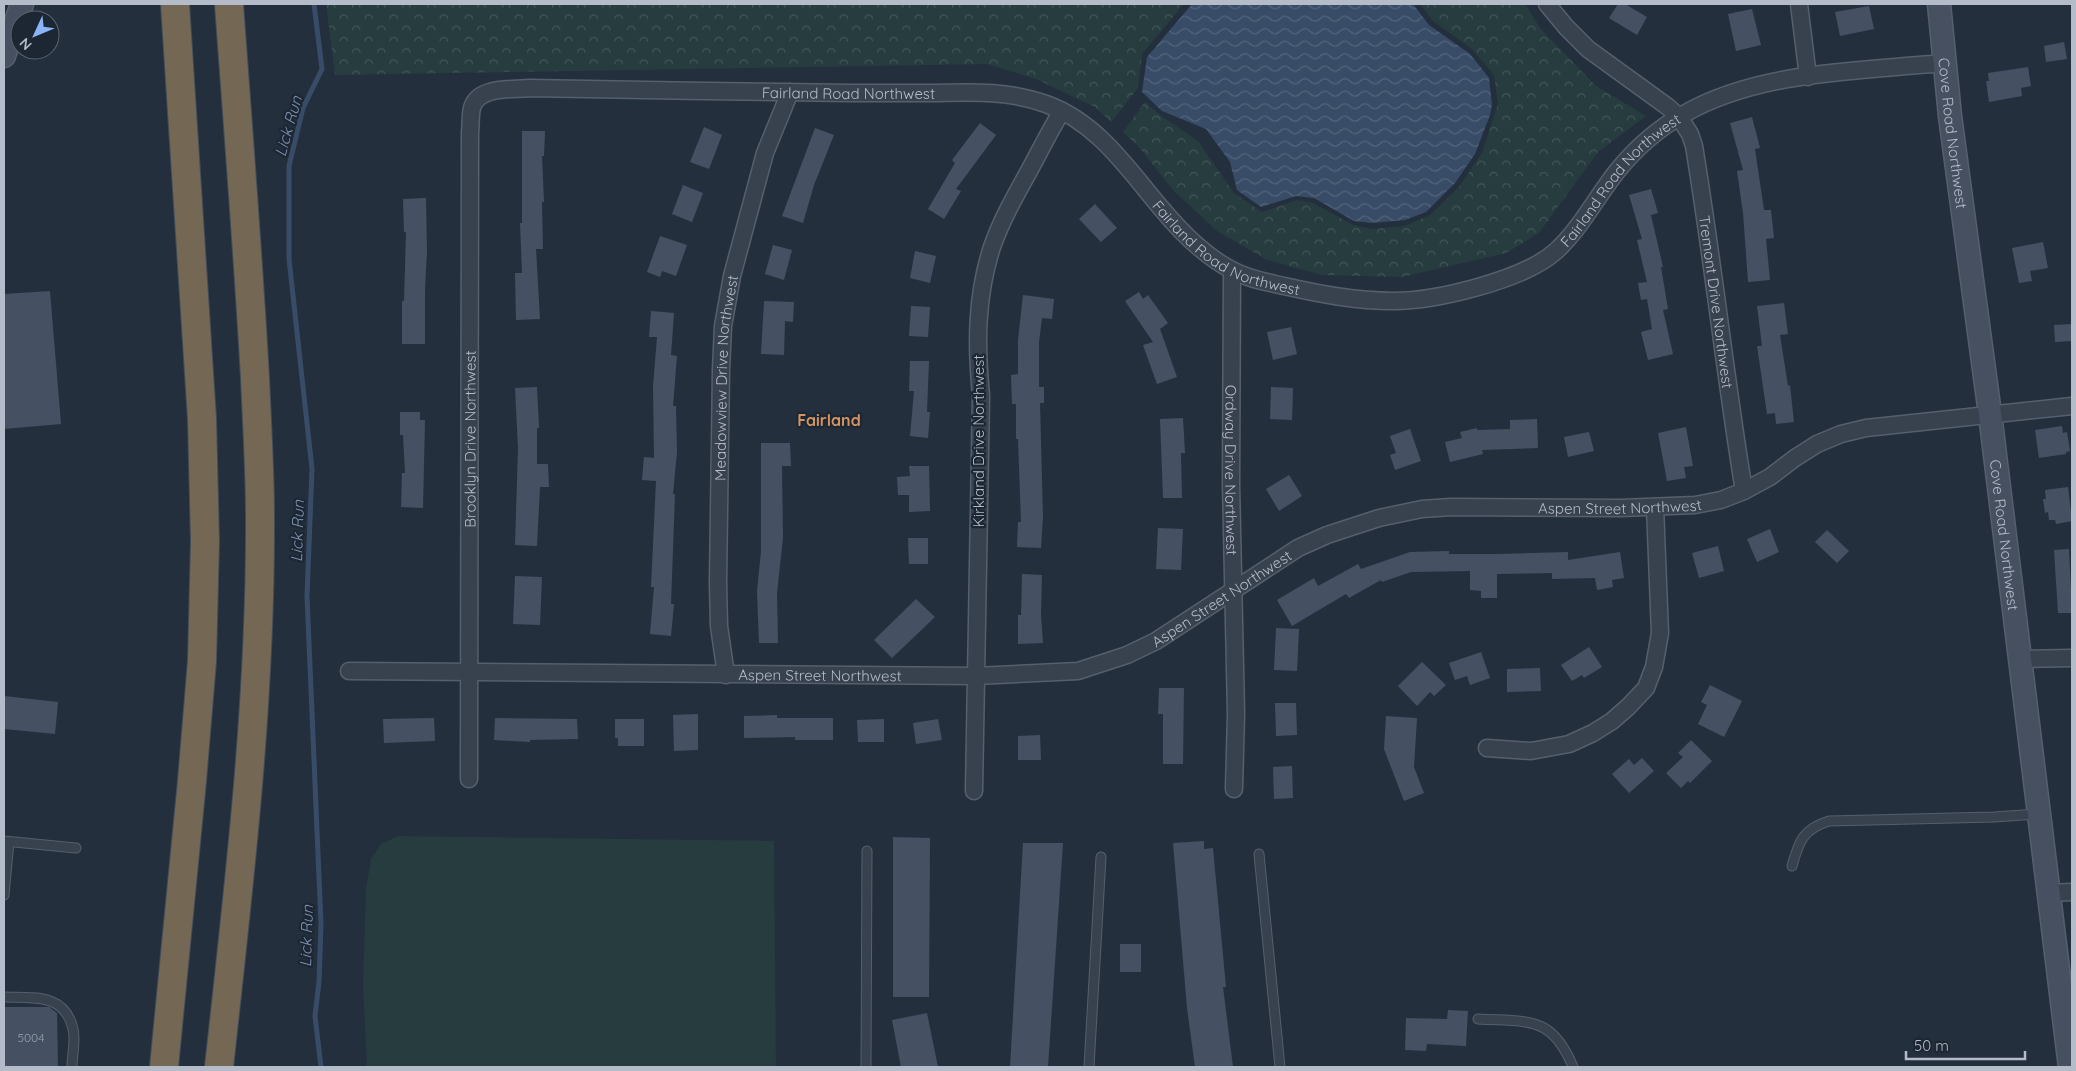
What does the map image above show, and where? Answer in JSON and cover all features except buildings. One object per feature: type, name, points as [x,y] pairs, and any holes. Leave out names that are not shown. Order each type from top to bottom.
[{"type":"highway","points":[[164,1067],[202,662],[205,541],[201,409],[176,4]]},
{"type":"highway","points":[[219,1067],[234,931],[255,691],[260,588],[260,515],[252,330],[229,4]]},
{"type":"main road","points":[[4,56],[22,4]]},
{"type":"main road","name":"Cove Road Northwest","points":[[1939,4],[1943,63],[1990,414],[2070,1067]]},
{"type":"street","points":[[1547,4],[1588,49],[1679,117]]},
{"type":"street","points":[[1799,4],[1808,76]]},
{"type":"street","name":"Fairland Road Northwest","points":[[476,100],[491,92],[529,88],[790,92],[992,92],[1026,98],[1062,111],[1083,123],[1101,139],[1164,212],[1195,244],[1211,258],[1232,271],[1253,278],[1323,294],[1364,300],[1397,301],[1449,293],[1518,274],[1538,265],[1570,235],[1619,169],[1641,146],[1679,117],[1704,103],[1730,92],[1808,76],[1943,63]]},
{"type":"street","name":"Meadowview Drive Northwest","points":[[726,675],[719,626],[718,582],[723,326],[732,276],[765,152],[790,92]]},
{"type":"street","name":"Brooklyn Drive Northwest","points":[[469,779],[470,132],[472,108],[476,100]]},
{"type":"street","name":"Kirkland Drive Northwest","points":[[974,791],[980,395],[977,358],[978,313],[992,246],[1004,216],[1062,111]]},
{"type":"street","name":"Tremont Drive Northwest","points":[[1679,117],[1690,134],[1694,146],[1709,234],[1733,426],[1744,491]]},
{"type":"street","name":"Ordway Drive Northwest","points":[[1232,271],[1232,590],[1236,714],[1234,789]]},
{"type":"street","name":"Aspen Street Northwest","points":[[348,671],[976,676],[1078,671],[1127,655],[1156,641],[1298,548],[1327,535],[1379,518],[1422,509],[1451,506],[1695,505],[1721,500],[1744,491],[1770,478],[1795,458],[1817,444],[1841,434],[1866,428],[2072,406]]},
{"type":"street","points":[[1487,748],[1531,751],[1569,744],[1593,733],[1612,720],[1646,688],[1654,667],[1660,632],[1654,506]]},
{"type":"street","points":[[2019,660],[2072,658]]},
{"type":"street","points":[[2049,893],[2072,892]]},
{"type":"lane","points":[[1792,866],[1799,843],[1806,832],[1816,825],[1829,820],[1994,817],[2039,814]]},
{"type":"lane","points":[[4,895],[6,842],[76,848]]},
{"type":"lane","points":[[866,1067],[867,851]]},
{"type":"lane","points":[[1259,854],[1280,1067]]},
{"type":"lane","points":[[1089,1067],[1101,857]]},
{"type":"lane","points":[[4,997],[35,998],[54,1002],[67,1010],[74,1030],[72,1067]]},
{"type":"lane","points":[[1478,1019],[1530,1022],[1542,1027],[1555,1035],[1565,1047],[1573,1067]]},
{"type":"green space","points":[[326,4],[1184,4],[1142,54],[1138,88],[1111,122],[1095,107],[1036,79],[988,64],[335,75]]},
{"type":"green space","points":[[1420,4],[1525,4],[1540,28],[1596,86],[1646,116],[1598,152],[1539,233],[1506,253],[1402,277],[1322,275],[1267,260],[1217,231],[1173,190],[1139,147],[1123,132],[1145,102],[1160,115],[1198,141],[1234,193],[1262,212],[1297,200],[1313,203],[1353,225],[1371,229],[1405,226],[1430,215],[1459,187],[1482,153],[1498,104],[1494,75],[1472,49],[1433,21]]},
{"type":"green space","points":[[398,836],[774,841],[776,1067],[367,1067],[363,986],[366,888],[371,859],[381,844]]},
{"type":"water","points":[[1192,4],[1413,4],[1429,25],[1470,54],[1489,78],[1492,105],[1475,154],[1455,183],[1426,212],[1405,220],[1372,223],[1354,221],[1314,198],[1296,196],[1261,207],[1237,190],[1230,162],[1206,129],[1162,111],[1142,92],[1147,57]]},
{"type":"waterway","name":"Lick Run","points":[[314,4],[322,69],[303,108],[289,166],[289,259],[312,469],[307,596],[321,924],[319,982],[315,1016],[321,1067]]},
{"type":"district","name":"Fairland","points":[[829,420]]}]
